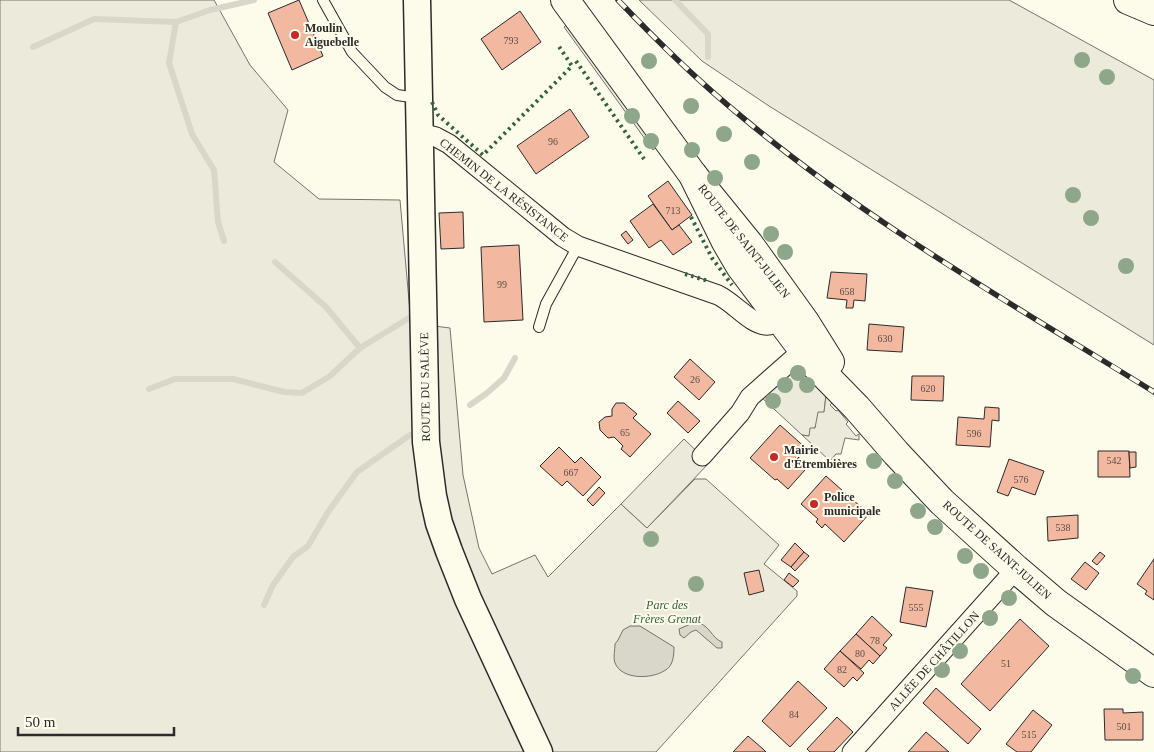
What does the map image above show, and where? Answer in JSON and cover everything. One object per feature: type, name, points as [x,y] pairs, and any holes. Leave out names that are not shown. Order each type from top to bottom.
[{"type":"main road","name":"ROUTE DE SAINT-JULIEN","points":[[566,0],[693,175],[749,244],[809,345],[857,408],[896,453],[942,502],[1016,569],[1056,603],[1154,673]]},
{"type":"main road","points":[[1128,0],[1154,11]]},
{"type":"main road","name":"ROUTE DE SAINT-JULIEN","points":[[693,175],[740,266],[780,320],[809,345]]},
{"type":"street","name":"ROUTE DU SALÈVE","points":[[417,0],[426,442],[433,496],[439,523],[458,574],[539,752]]},
{"type":"street","name":"CHEMIN DE LA RÉSISTANCE","points":[[420,133],[436,137],[449,144],[564,237],[578,246],[718,296],[729,301],[760,324],[771,325],[780,320]]},
{"type":"street","points":[[702,456],[740,413],[750,397],[809,345]]},
{"type":"street","name":"ALLÉE DE CHÂTILLON","points":[[852,752],[1016,569]]},
{"type":"lane","points":[[323,0],[354,55],[385,87],[397,95],[419,98]]},
{"type":"lane","points":[[539,327],[546,304],[578,246]]},
{"type":"green space","name":"Parc des Frères Grenat","points":[[0,0],[214,0],[250,65],[288,110],[274,162],[319,199],[400,200],[411,323],[450,328],[463,475],[479,548],[492,574],[535,555],[548,577],[621,504],[647,528],[695,479],[706,479],[779,545],[764,564],[797,591],[797,596],[656,752],[0,752]]},
{"type":"green space","points":[[639,0],[1009,0],[1154,80],[1154,345],[769,106],[702,61]]},
{"type":"green space","points":[[569,23],[658,146],[653,150],[564,27]]},
{"type":"green space","points":[[797,365],[826,395],[824,413],[809,436],[802,435],[761,397]]},
{"type":"shaded area","points":[[826,395],[832,403],[830,405],[836,411],[838,410],[856,436],[859,434],[859,440],[845,438],[841,454],[836,454],[830,461],[802,435],[809,436],[810,428],[815,428],[818,412],[824,412]]},
{"type":"shaded area","points":[[684,439],[709,463],[647,528],[621,504]]},
{"type":"shaded area","points":[[695,622],[704,625],[722,642],[722,648],[717,648],[696,630],[684,638],[680,635],[679,629]]},
{"type":"shaded area","points":[[630,626],[640,626],[674,647],[672,661],[667,669],[652,676],[637,676],[624,673],[619,669],[614,661],[615,644],[623,630]]},
{"type":"building","name":"Moulin Aiguebelle","points":[[299,0],[323,56],[292,70],[268,13]]},
{"type":"building","points":[[520,11],[541,42],[502,70],[481,39]]},
{"type":"building","points":[[570,109],[589,137],[536,174],[517,146]]},
{"type":"building","points":[[668,181],[692,215],[672,230],[648,196]]},
{"type":"building","points":[[653,204],[672,230],[679,225],[692,242],[673,255],[661,240],[649,248],[630,221]]},
{"type":"building","points":[[463,212],[464,248],[441,249],[439,213]]},
{"type":"building","points":[[626,231],[633,240],[628,244],[621,235]]},
{"type":"building","points":[[519,245],[523,320],[484,322],[481,247]]},
{"type":"building","points":[[831,272],[867,274],[865,301],[854,300],[853,308],[846,308],[847,300],[827,298]]},
{"type":"building","points":[[869,324],[904,327],[902,352],[867,350]]},
{"type":"building","points":[[690,359],[715,382],[699,400],[674,377]]},
{"type":"building","points":[[912,376],[944,376],[943,401],[911,400]]},
{"type":"building","points":[[678,401],[700,421],[688,433],[667,413]]},
{"type":"building","points":[[616,403],[624,403],[637,414],[633,418],[651,434],[630,457],[621,449],[623,446],[614,437],[608,438],[600,430],[599,422],[605,417],[612,416],[612,409]]},
{"type":"building","points":[[985,407],[999,408],[999,421],[992,420],[990,447],[956,445],[958,417],[984,419]]},
{"type":"building","name":"Mairie d'Étrembières","points":[[780,425],[808,450],[803,456],[800,453],[793,460],[805,470],[788,489],[750,458]]},
{"type":"building","points":[[559,447],[575,463],[581,457],[601,477],[583,496],[567,481],[562,486],[540,466]]},
{"type":"building","points":[[1098,451],[1129,451],[1130,477],[1098,477]]},
{"type":"building","points":[[1129,452],[1136,452],[1136,467],[1130,468]]},
{"type":"building","points":[[1009,459],[1044,471],[1035,495],[1012,487],[1008,496],[997,492]]},
{"type":"building","points":[[826,476],[869,514],[844,542],[825,524],[822,528],[816,522],[818,519],[801,504]]},
{"type":"building","points":[[599,487],[605,493],[593,506],[587,500]]},
{"type":"building","points":[[1078,515],[1078,538],[1048,541],[1047,517]]},
{"type":"building","points":[[795,543],[804,552],[791,567],[781,560]]},
{"type":"building","points":[[804,552],[809,556],[795,571],[791,567]]},
{"type":"building","points":[[1100,552],[1105,556],[1097,565],[1092,561]]},
{"type":"building","points":[[1154,559],[1154,600],[1145,594],[1147,591],[1137,584]]},
{"type":"building","points":[[1085,562],[1099,573],[1086,590],[1071,579]]},
{"type":"building","points":[[759,570],[764,591],[749,595],[744,573]]},
{"type":"building","points":[[789,573],[799,581],[793,587],[784,580]]},
{"type":"building","points":[[906,587],[933,591],[926,627],[900,622]]},
{"type":"building","points":[[872,616],[892,635],[883,645],[887,648],[880,656],[856,634]]},
{"type":"building","points":[[1020,619],[1049,646],[990,711],[961,684]]},
{"type":"building","points":[[856,634],[880,656],[873,664],[869,660],[861,669],[840,651]]},
{"type":"building","points":[[840,651],[864,673],[857,681],[853,677],[844,687],[824,669]]},
{"type":"building","points":[[798,681],[827,708],[790,747],[762,721]]},
{"type":"building","points":[[936,688],[981,729],[968,744],[923,703]]},
{"type":"building","points":[[1104,709],[1123,709],[1123,713],[1143,712],[1143,740],[1105,740]]},
{"type":"building","points":[[1033,710],[1052,725],[1031,752],[1017,752],[1006,744]]},
{"type":"building","points":[[837,717],[853,732],[834,752],[810,752],[807,749]]},
{"type":"building","points":[[926,732],[949,752],[908,752]]},
{"type":"building","points":[[748,736],[763,749],[766,752],[733,752]]},
{"type":"waterway","points":[[33,47],[94,19],[176,22],[210,10],[254,0]]},
{"type":"waterway","points":[[675,0],[708,34],[708,57]]},
{"type":"waterway","points":[[176,22],[169,63],[192,134],[214,170],[218,222],[224,241]]},
{"type":"waterway","points":[[275,262],[326,307],[360,348],[414,315]]},
{"type":"waterway","points":[[149,389],[175,379],[233,379],[284,392],[302,393],[330,376],[360,348]]},
{"type":"waterway","points":[[470,405],[504,378],[515,358]]},
{"type":"waterway","points":[[264,605],[273,585],[293,557],[308,546],[328,512],[357,472],[410,435]]},
{"type":"railway","points":[[618,0],[678,60],[790,156],[891,228],[943,262],[1154,392]]},
{"type":"hedge","points":[[432,102],[438,115],[483,155],[572,66],[558,45]]},
{"type":"hedge","points":[[576,61],[644,159]]},
{"type":"hedge","points":[[691,217],[712,258],[732,285]]},
{"type":"hedge","points":[[685,274],[708,281]]},
{"type":"place","name":"Moulin Aiguebelle","points":[[295,35]]},
{"type":"place","name":"Mairie d'Étrembières","points":[[774,457]]},
{"type":"place","name":"Police municipale","points":[[814,504]]}]
